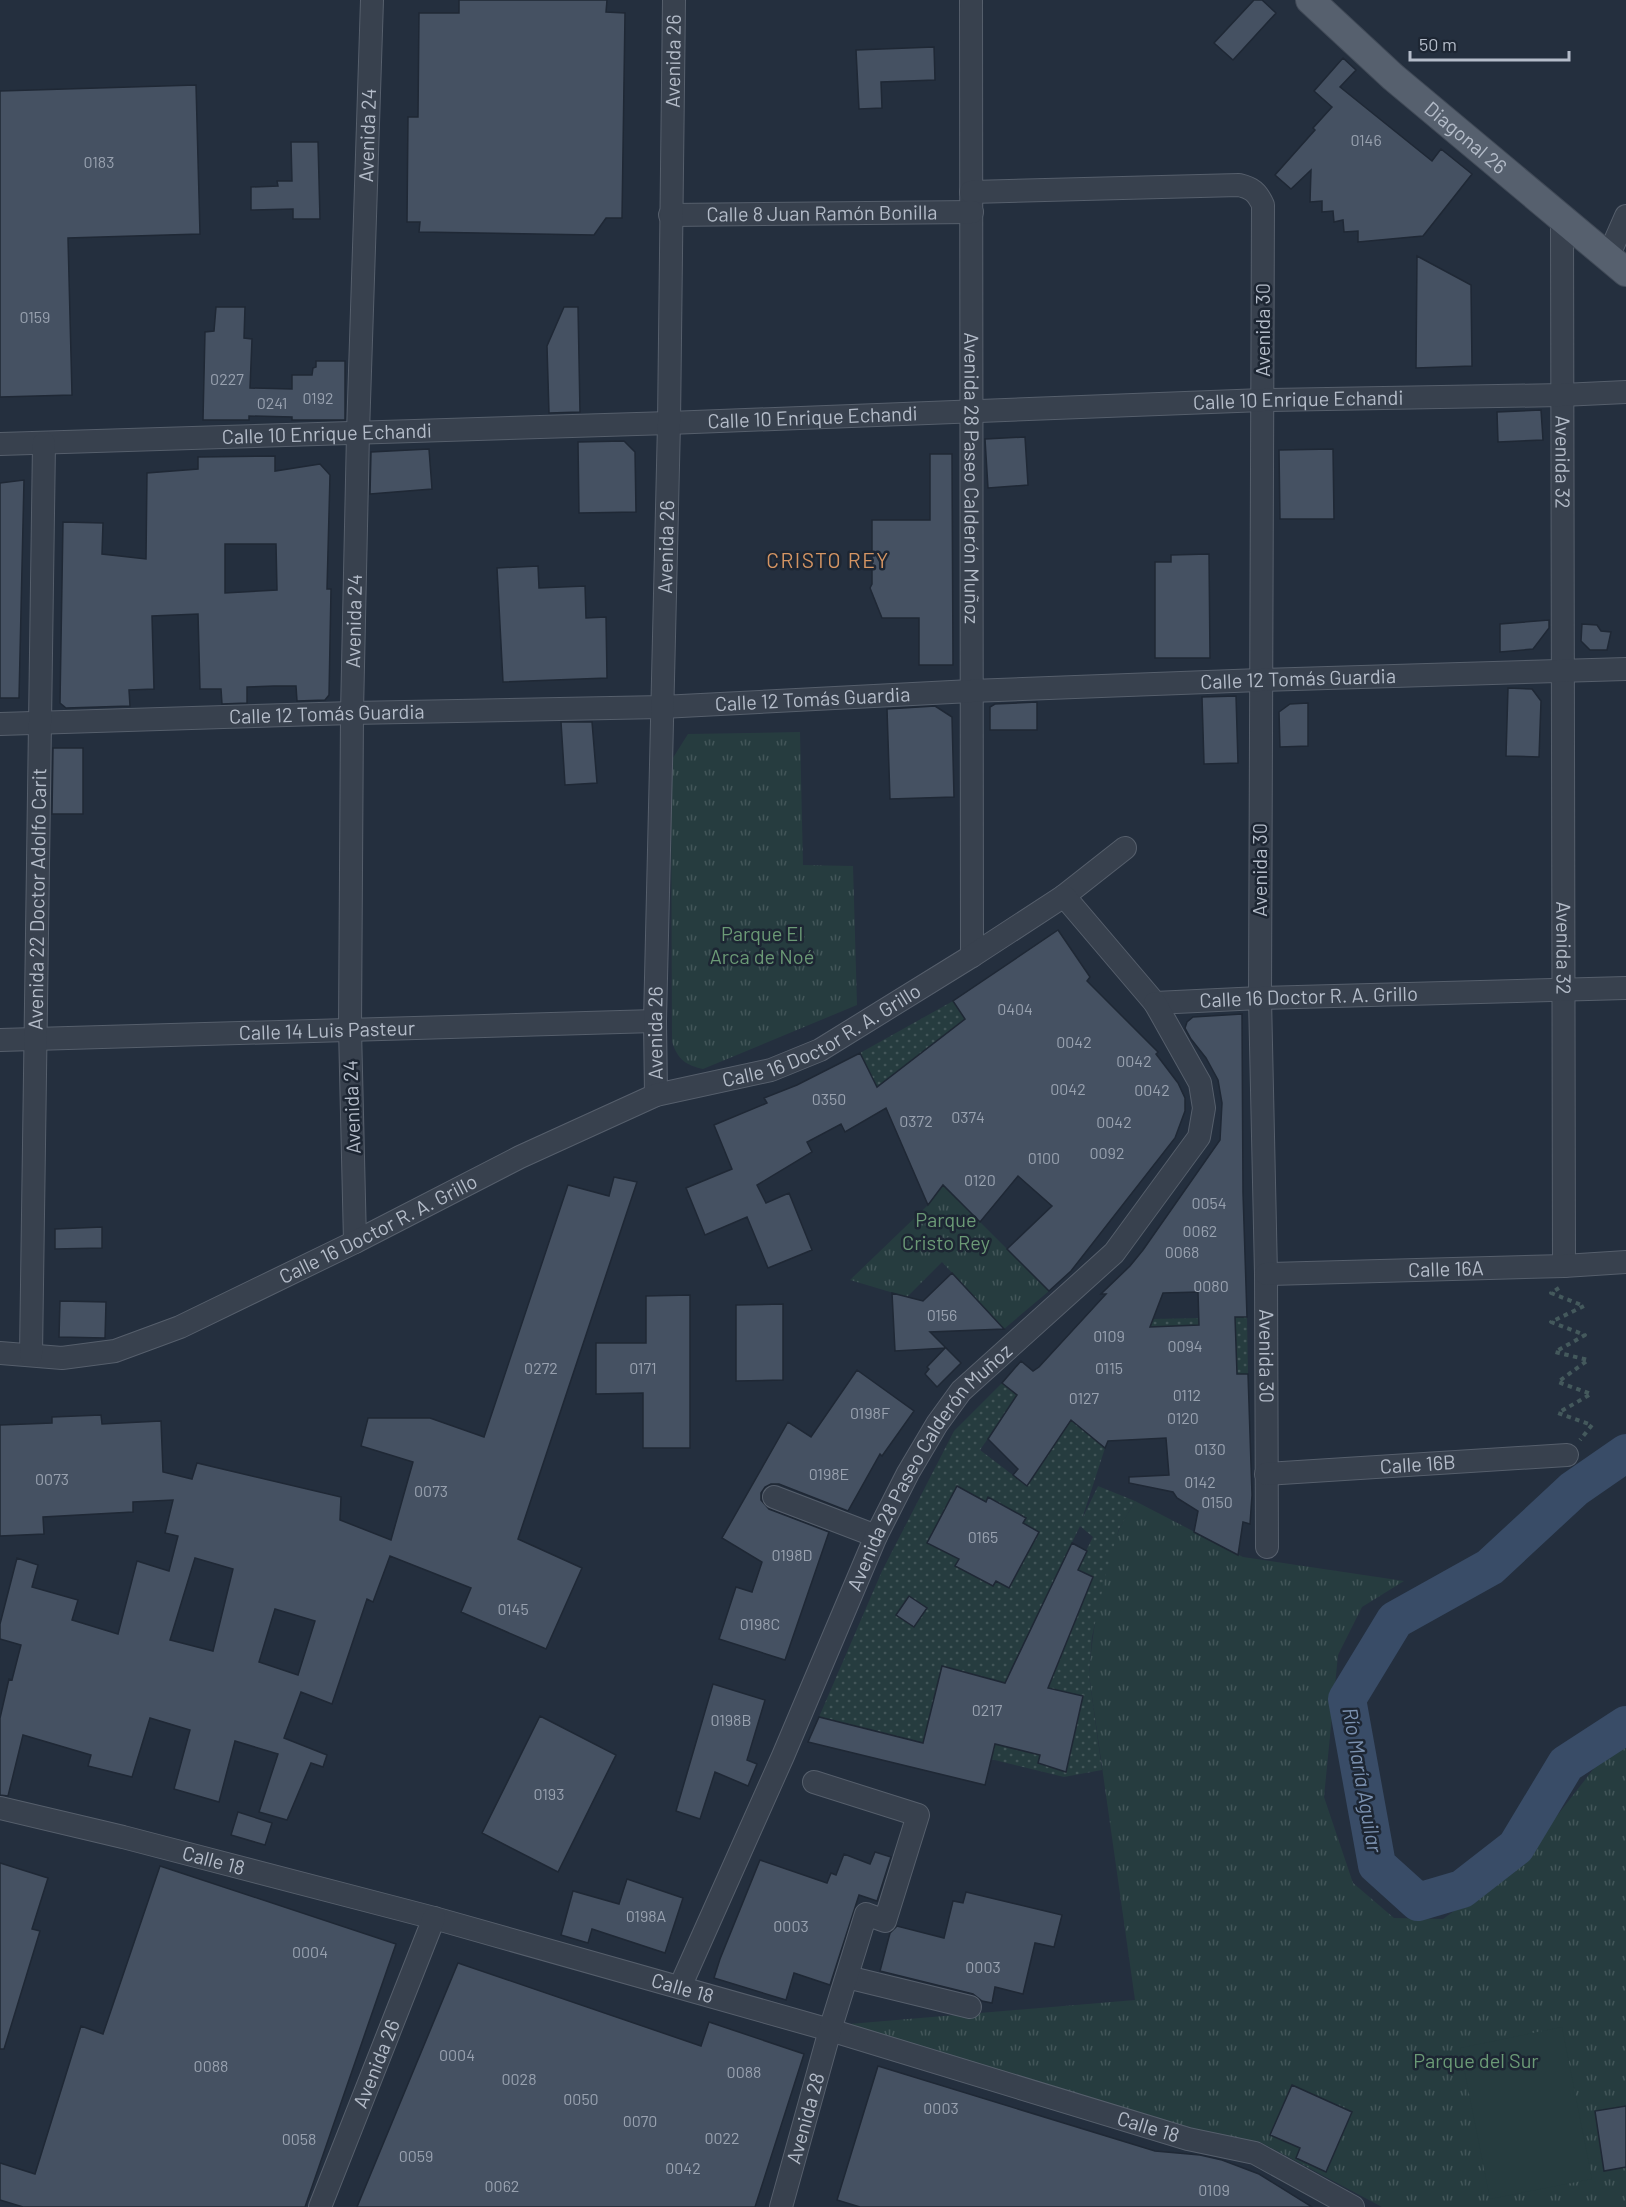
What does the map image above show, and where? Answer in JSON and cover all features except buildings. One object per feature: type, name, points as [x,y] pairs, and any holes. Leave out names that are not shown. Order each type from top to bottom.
[{"type":"main road","name":"Diagonal 26","points":[[1310,0],[1393,77],[1617,264]]},
{"type":"street","name":"Avenida 24","points":[[355,1242],[350,1029],[351,713],[372,0]]},
{"type":"street","name":"Avenida 26","points":[[656,1095],[655,1021],[669,423],[674,0]]},
{"type":"street","name":"Avenida 28 Paseo Calderón Muñoz","points":[[971,0],[972,956]]},
{"type":"street","name":"Calle 8 Juan Ramón Bonilla","points":[[670,215],[971,202],[1239,184],[1250,187],[1258,194]]},
{"type":"street","name":"Avenida 30","points":[[1258,194],[1263,205],[1260,998],[1266,1274],[1267,1547]]},
{"type":"street","points":[[1617,264],[1626,216]]},
{"type":"street","name":"Avenida 32","points":[[1562,220],[1562,1277]]},
{"type":"street","name":"Calle 10 Enrique Echandi","points":[[0,444],[970,413],[1263,400],[1626,392]]},
{"type":"street","name":"Avenida 22 Doctor Adolfo Carit","points":[[31,1355],[42,722],[44,442]]},
{"type":"street","name":"Calle 12 Tomás Guardia","points":[[0,724],[351,713],[662,707],[971,691],[1626,669]]},
{"type":"street","name":"Calle 16 Doctor R. A. Grillo","points":[[0,1353],[62,1358],[114,1351],[180,1327],[355,1242],[520,1157],[656,1095],[771,1070],[820,1050],[1064,896],[1125,848]]},
{"type":"street","points":[[1064,896],[1155,1003]]},
{"type":"street","name":"Calle 16 Doctor R. A. Grillo","points":[[1155,1003],[1626,988]]},
{"type":"street","name":"Avenida 28 Paseo Calderón Muñoz","points":[[680,1987],[783,1756],[876,1536],[908,1473],[937,1424],[961,1391],[1114,1253],[1199,1137],[1204,1108],[1200,1083],[1155,1003]]},
{"type":"street","name":"Calle 14 Luis Pasteur","points":[[0,1040],[655,1021]]},
{"type":"street","name":"Calle 16A","points":[[1266,1274],[1562,1277],[1626,1262]]},
{"type":"street","name":"Calle 16B","points":[[1266,1474],[1567,1455]]},
{"type":"street","points":[[774,1497],[876,1536]]},
{"type":"street","name":"Avenida 28","points":[[781,2207],[866,1914],[885,1920],[918,1815],[814,1782]]},
{"type":"street","name":"Calle 18","points":[[0,1808],[123,1837],[434,1918],[831,2030],[1188,2139],[1255,2153],[1353,2207]]},
{"type":"street","name":"Avenida 26","points":[[320,2207],[434,1918]]},
{"type":"street","points":[[847,1977],[970,2007]]},
{"type":"path","points":[[1562,1277],[1551,1293],[1584,1306],[1551,1322],[1585,1335],[1556,1352],[1588,1360],[1558,1382],[1591,1394],[1558,1413],[1592,1425],[1567,1455]]},
{"type":"green space","name":"Parque El Arca de Noé","points":[[800,732],[803,865],[853,866],[857,1005],[703,1069],[687,1063],[680,1057],[672,1042],[671,761],[688,734]]},
{"type":"green space","points":[[953,1001],[979,1039],[877,1087],[860,1053]]},
{"type":"green space","name":"Parque Cristo Rey","points":[[943,1185],[1049,1291],[1004,1329],[942,1262],[907,1297],[850,1280],[928,1205]]},
{"type":"green space","points":[[1247,1317],[1248,1374],[1237,1374],[1150,1328],[1153,1319]]},
{"type":"green space","points":[[1002,1383],[1033,1409],[1067,1417],[1105,1448],[1082,1519],[1098,1486],[1135,1501],[1119,1529],[1107,1569],[1092,1637],[1089,1675],[1102,1770],[1064,1777],[819,1717],[882,1571],[954,1431]],"holes":[[[1000,1421],[1024,1440],[1027,1486],[980,1450]],[[958,1487],[986,1502],[988,1497],[1025,1517],[1023,1523],[1039,1532],[1009,1588],[996,1581],[993,1586],[956,1566],[959,1559],[928,1543]],[[1080,1526],[1093,1537],[1021,1679],[1009,1673]],[[942,1667],[1046,1694],[1031,1752],[927,1726]]]},
{"type":"green space","name":"Parque del Sur","points":[[1135,1501],[1243,1557],[1404,1581],[1362,1607],[1338,1655],[1324,1797],[1353,1883],[1394,1918],[1443,1919],[1520,1863],[1595,1767],[1626,1747],[1626,2207],[1382,2207],[1260,2142],[1186,2128],[849,2024],[1135,2000],[1089,1675],[1093,1638],[1107,1565],[1122,1523]]},
{"type":"green space","points":[[1562,2027],[1592,2179],[1490,2199],[1460,2048]]},
{"type":"waterway","name":"Río María Aguilar","points":[[1626,1453],[1574,1489],[1490,1567],[1395,1620],[1347,1699],[1377,1865],[1418,1902],[1462,1889],[1516,1847],[1566,1764],[1626,1725]]},
{"type":"district","name":"CRISTO REY","points":[[828,561]]}]
